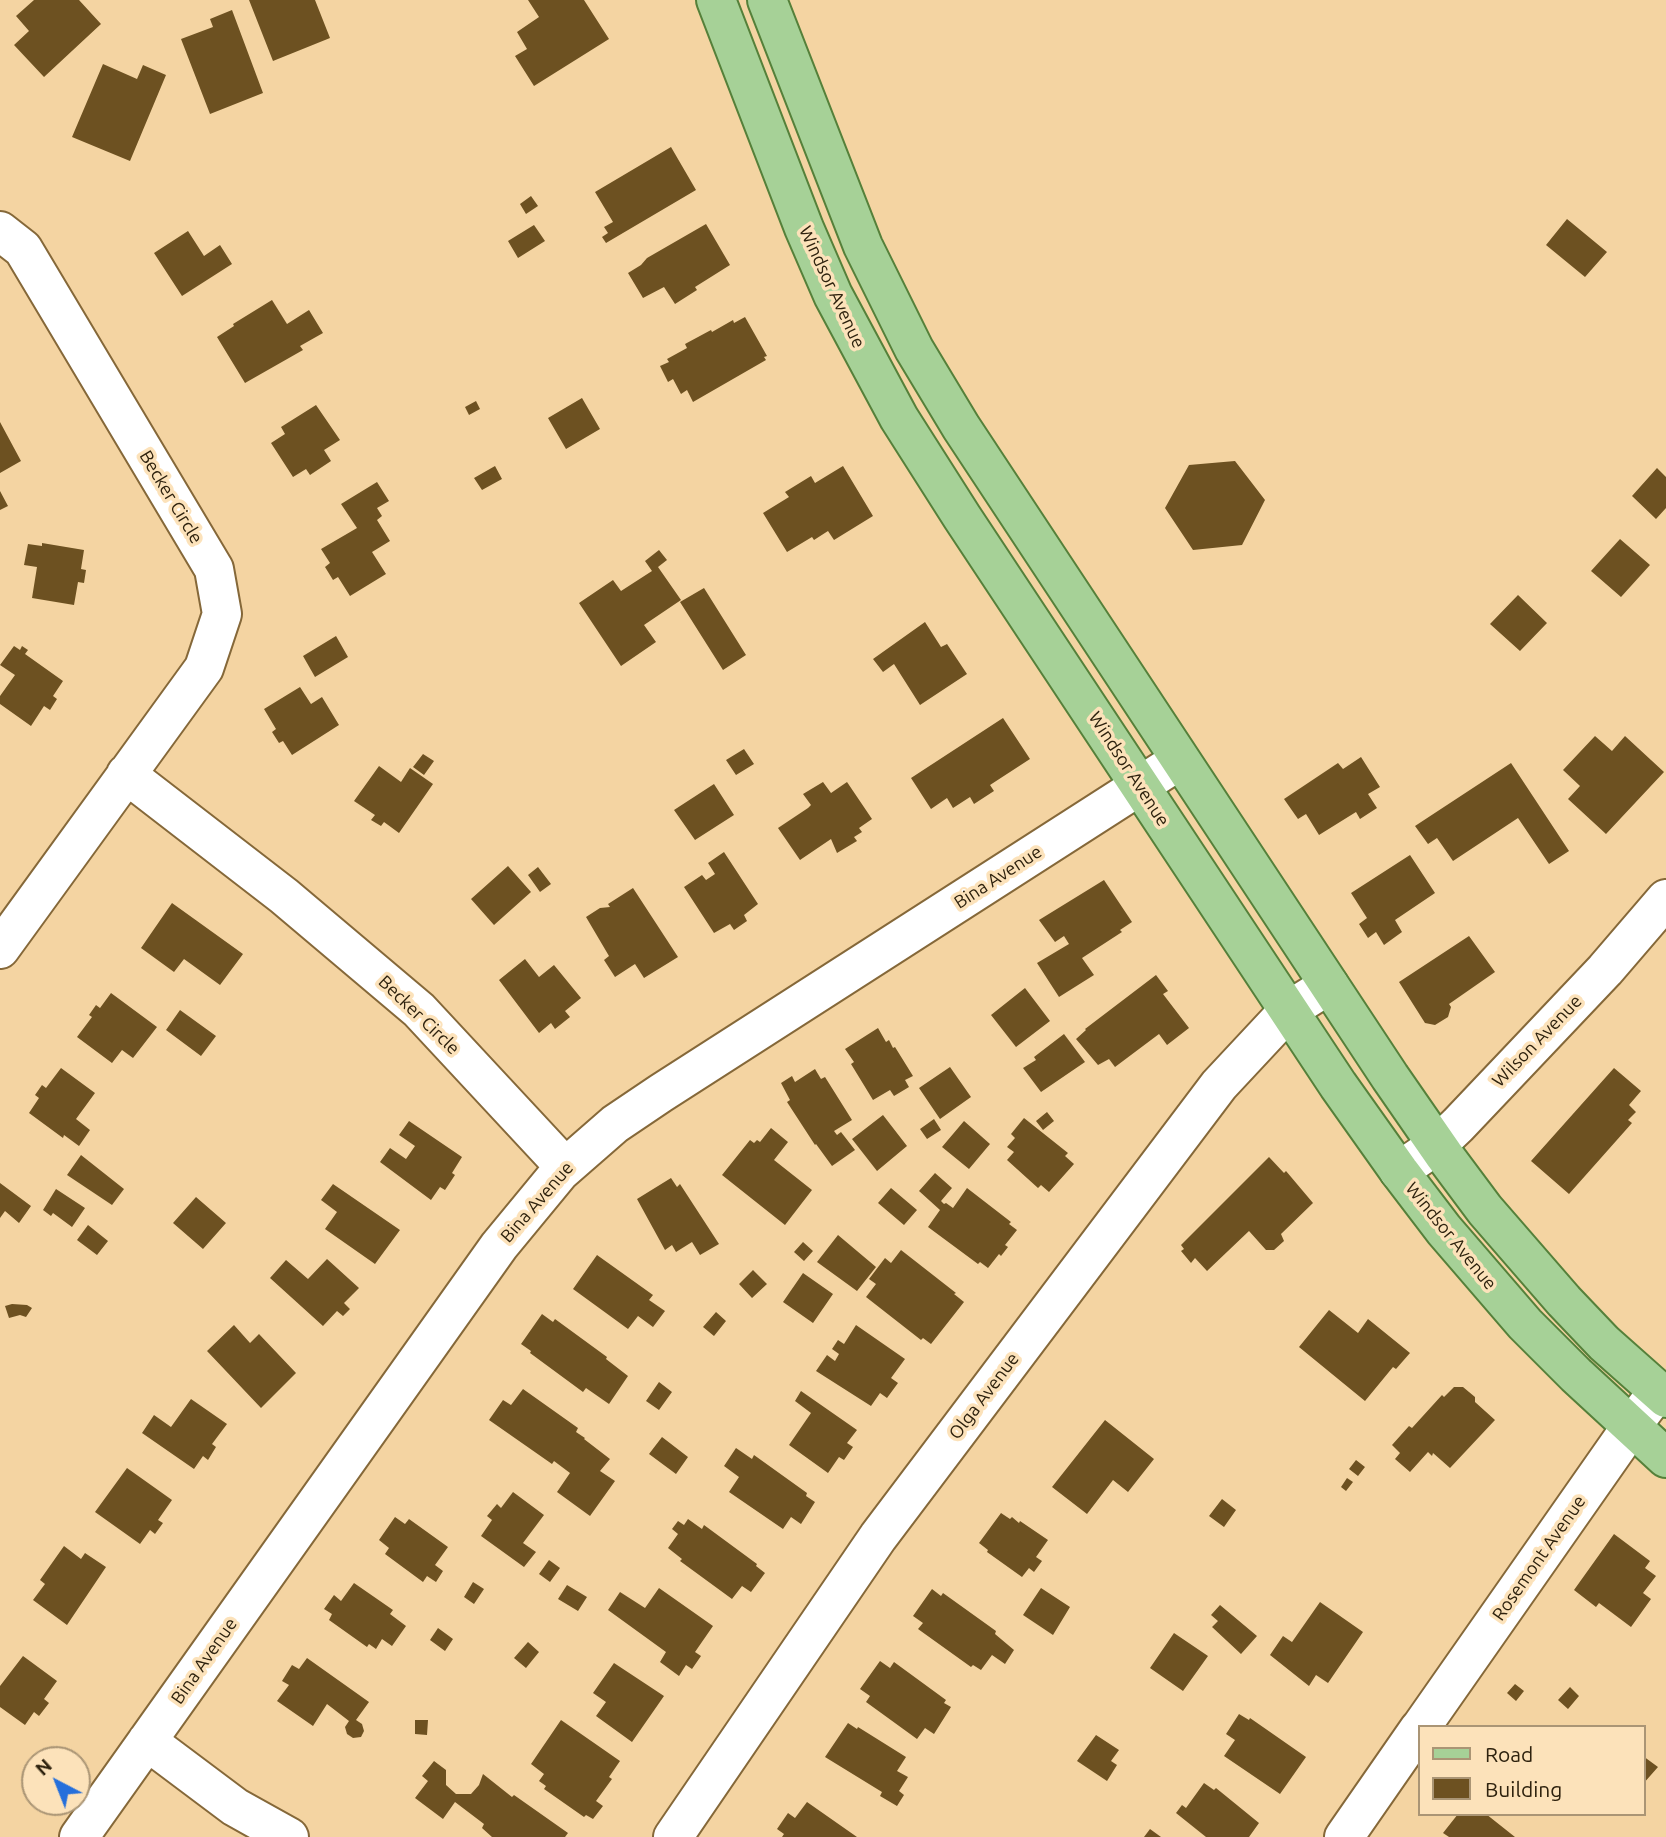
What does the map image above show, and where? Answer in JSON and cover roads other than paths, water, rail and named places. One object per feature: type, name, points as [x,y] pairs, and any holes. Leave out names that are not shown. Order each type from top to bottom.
[{"type":"main road","name":"Windsor Avenue","points":[[716,0],[804,228],[833,295],[899,418],[962,517],[1399,1171],[1444,1230],[1525,1324],[1666,1458]]},
{"type":"main road","points":[[767,0],[863,246],[914,349],[961,427],[1437,1145],[1485,1210],[1540,1275],[1604,1343],[1662,1395]]},
{"type":"main road","points":[[749,83],[790,59]]},
{"type":"street","name":"Becker Circle","points":[[0,231],[23,249],[214,569],[222,614],[204,668],[0,949]]},
{"type":"street","name":"Bina Avenue","points":[[86,1827],[499,1246],[565,1167],[615,1124],[661,1093],[1180,760]]},
{"type":"street","name":"Becker Circle","points":[[126,774],[284,896],[419,1010],[565,1167]]},
{"type":"street","name":"Wilson Avenue","points":[[1399,1171],[1437,1145],[1605,970],[1666,899]]},
{"type":"street","name":"Olga Avenue","points":[[673,1837],[878,1537],[1219,1085],[1289,1010],[1329,985]]},
{"type":"street","name":"Rosemont Avenue","points":[[1422,1725],[1631,1426],[1662,1395]]},
{"type":"street","name":"Rosemont Avenue","points":[[1344,1837],[1418,1731]]},
{"type":"street","points":[[147,1741],[235,1807],[289,1837]]}]
